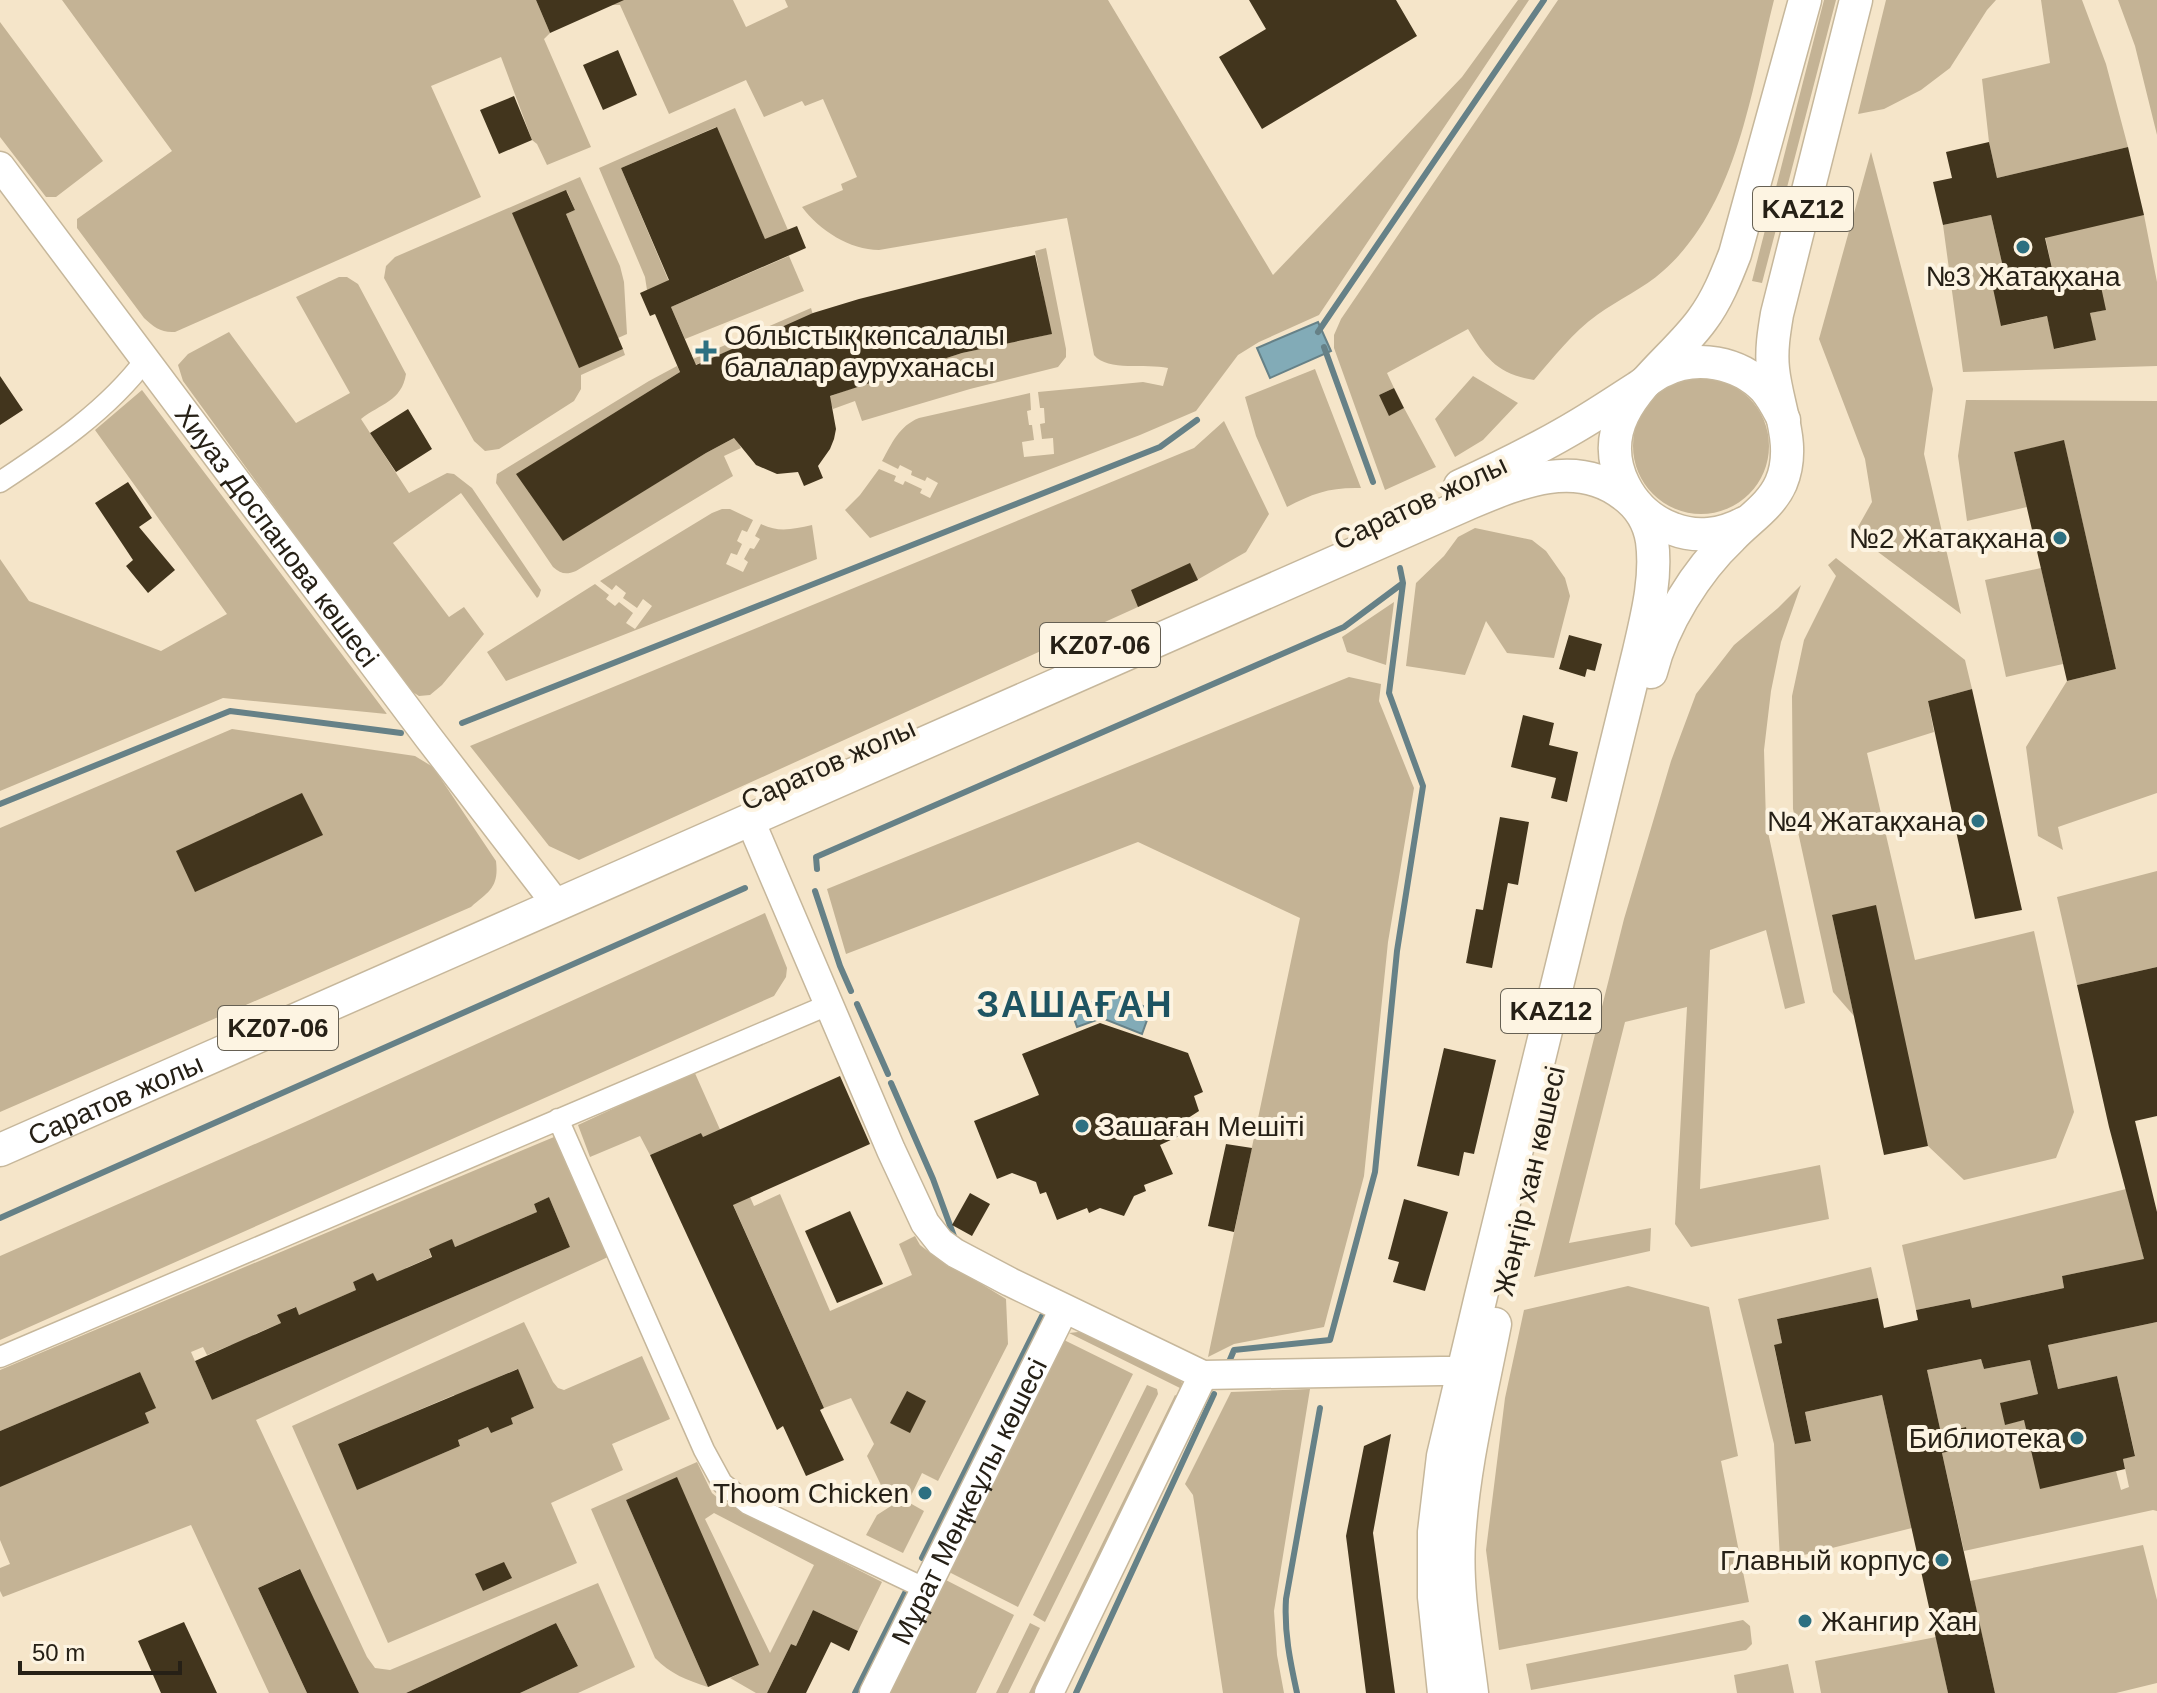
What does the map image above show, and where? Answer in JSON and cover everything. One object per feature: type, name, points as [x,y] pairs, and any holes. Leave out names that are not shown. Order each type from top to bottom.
[{"type":"main road","name":"Жәңгір хан көшесі","points":[[1472,1693],[1462,1608],[1459,1543],[1474,1373],[1644,629],[1653,578],[1652,542],[1639,508],[1622,482],[1615,451],[1616,435],[1626,406],[1689,337],[1726,278],[1805,0]]},
{"type":"main road","name":"Жәңгір хан көшесі","points":[[1444,1693],[1434,1597],[1434,1532],[1443,1456],[1501,1297],[1655,656],[1673,616],[1699,577],[1731,537],[1769,502],[1781,484],[1787,463],[1788,441],[1773,365],[1773,339],[1784,281],[1856,0]]},
{"type":"main road","name":"Хиуаз Доспанова көшесі","points":[[0,166],[551,897]]},
{"type":"main road","name":"Жәңгір хан көшесі","points":[[1647,382],[1662,371],[1680,365],[1716,363],[1734,368],[1758,382],[1776,403],[1784,420]]},
{"type":"main road","name":"Саратов жолы","points":[[0,1150],[1444,493],[1569,431],[1647,382]]},
{"type":"main road","name":"Саратов жолы","points":[[0,1129],[551,897],[750,820],[1508,487],[1539,478],[1585,477],[1620,491],[1639,508]]},
{"type":"main road","name":"Жәңгір хан көшесі","points":[[1639,508],[1664,526],[1694,534],[1715,534],[1753,518]]},
{"type":"main road","points":[[750,820],[921,1215],[934,1236],[955,1253],[1203,1375],[1474,1373]]},
{"type":"main road","name":"Мұрат Мөңкеұлы көшесі","points":[[874,1693],[1064,1309]]},
{"type":"main road","points":[[1049,1693],[1203,1375]]},
{"type":"street","points":[[0,482],[97,411],[146,359]]},
{"type":"street","points":[[0,1357],[828,1005]]},
{"type":"street","points":[[558,1119],[704,1450],[722,1483],[748,1504],[926,1589]]},
{"type":"shaded area","points":[[62,0],[536,0],[550,33],[544,39],[591,147],[547,165],[532,140],[501,57],[431,86],[481,197],[175,332],[166,332],[144,318],[77,228],[77,219],[172,151]]},
{"type":"shaded area","points":[[611,0],[733,0],[746,27],[788,7],[785,0],[1108,0],[1273,275],[1462,77],[1518,0],[1529,0],[1319,315],[1238,355],[1196,411],[870,538],[845,510],[879,469],[896,476],[894,481],[903,485],[905,481],[922,489],[920,493],[930,498],[938,483],[927,477],[925,481],[911,475],[912,471],[900,465],[898,469],[882,461],[897,436],[912,421],[1030,393],[1031,410],[1027,411],[1034,440],[1022,442],[1024,457],[1054,454],[1053,438],[1042,439],[1040,424],[1045,423],[1044,408],[1040,408],[1038,392],[1143,382],[1163,386],[1168,368],[1108,364],[1094,355],[1067,218],[879,250],[857,247],[826,231],[802,207],[843,190],[841,184],[857,177],[823,99],[805,106],[802,101],[764,117],[746,80],[669,114],[620,5],[613,5]]},
{"type":"shaded area","points":[[1558,0],[1774,0],[1738,145],[1725,181],[1688,244],[1663,271],[1588,322],[1534,380],[1511,374],[1494,364],[1468,329],[1387,373],[1394,388],[1379,395],[1390,415],[1404,408],[1436,467],[1385,490],[1334,348],[1334,335],[1341,319]]},
{"type":"shaded area","points":[[1824,0],[1836,0],[1762,283],[1752,281]]},
{"type":"shaded area","points":[[1886,0],[1996,0],[1950,68],[1921,90],[1884,109],[1858,114]]},
{"type":"shaded area","points":[[2041,0],[2082,0],[2106,64],[2128,147],[1997,178],[1989,142],[1982,79],[2050,63]]},
{"type":"shaded area","points":[[2118,0],[2157,0],[2157,135],[2135,46]]},
{"type":"shaded area","points":[[0,22],[103,161],[56,197],[46,197],[0,137]]},
{"type":"shaded area","points":[[735,108],[788,230],[775,235],[767,244],[716,127],[621,168],[670,284],[647,290],[645,277],[599,168]]},
{"type":"shaded area","points":[[1871,152],[1933,389],[1924,454],[1961,614],[1854,534],[1872,502],[1865,459],[1819,339]]},
{"type":"shaded area","points":[[580,177],[620,266],[627,334],[618,338],[566,214],[575,210],[567,191],[513,214],[579,367],[623,349],[625,355],[581,375],[581,389],[574,401],[499,449],[485,451],[474,441],[384,278],[386,266],[395,257]]},
{"type":"shaded area","points":[[2040,213],[2144,215],[2157,282],[2157,366],[1963,372],[1943,225],[1991,215],[2005,276],[2002,326],[2047,316],[2055,349],[2095,340],[2090,313],[2105,310],[2054,277]]},
{"type":"shaded area","points":[[1046,248],[1066,349],[1066,357],[1058,367],[862,421],[855,401],[833,409],[828,397],[861,385],[962,353],[1051,334],[1035,251]]},
{"type":"shaded area","points":[[789,256],[804,291],[685,339],[671,307]]},
{"type":"shaded area","points":[[339,277],[347,277],[358,284],[406,374],[395,396],[361,419],[409,493],[447,473],[454,474],[472,488],[541,590],[537,598],[461,493],[393,543],[449,617],[464,607],[484,634],[430,695],[419,696],[400,679],[183,381],[178,365],[188,354],[229,332],[296,423],[350,393],[296,297]]},
{"type":"shaded area","points":[[811,308],[813,315],[695,365],[693,359]]},
{"type":"shaded area","points":[[677,366],[680,372],[517,474],[563,540],[736,437],[741,448],[724,456],[733,476],[576,571],[559,571],[553,567],[496,483],[497,474]]},
{"type":"shaded area","points":[[1315,369],[1361,488],[1322,492],[1287,507],[1256,436],[1245,397]]},
{"type":"shaded area","points":[[1473,376],[1518,403],[1483,440],[1455,457],[1435,419]]},
{"type":"shaded area","points":[[1701,378],[1727,383],[1749,398],[1764,420],[1769,446],[1764,472],[1749,494],[1727,509],[1701,514],[1675,509],[1653,494],[1638,472],[1633,446],[1638,420],[1653,398],[1675,383]]},
{"type":"shaded area","points":[[142,390],[387,714],[223,698],[0,791],[0,559],[29,601],[161,651],[227,614],[95,430]]},
{"type":"shaded area","points":[[1966,400],[2157,401],[2157,793],[2058,827],[2063,850],[2038,836],[2026,747],[2067,681],[2116,669],[2064,441],[2014,452],[2027,507],[1967,521],[1958,456]]},
{"type":"shaded area","points":[[1224,421],[1269,514],[1246,552],[1197,580],[1190,564],[1138,607],[579,860],[549,846],[470,746],[1194,448]]},
{"type":"shaded area","points":[[722,509],[730,509],[753,520],[747,532],[742,530],[737,541],[742,544],[737,555],[731,553],[726,564],[743,572],[748,562],[744,559],[760,539],[755,536],[761,524],[780,529],[812,525],[817,559],[506,681],[487,652],[595,584],[609,595],[606,599],[615,606],[619,602],[633,613],[626,623],[635,629],[652,606],[643,599],[637,608],[623,598],[626,593],[616,585],[612,590],[600,581]]},
{"type":"shaded area","points":[[1475,528],[1532,540],[1546,551],[1565,578],[1570,596],[1554,658],[1507,653],[1486,621],[1465,675],[1406,666],[1416,583],[1444,556],[1458,537]]},
{"type":"shaded area","points":[[1836,558],[1965,660],[1972,689],[1928,701],[1934,732],[1867,753],[1915,960],[2034,931],[2074,1112],[2056,1158],[1964,1180],[1928,1146],[1832,915],[1854,1016],[1833,992],[1793,809],[1792,696],[1804,640],[1836,576],[1828,565]]},
{"type":"shaded area","points":[[2041,568],[2063,664],[2006,677],[1985,580]]},
{"type":"shaded area","points":[[1801,585],[1781,642],[1764,750],[1766,823],[1805,1003],[1785,1009],[1766,930],[1710,950],[1700,1189],[1820,1165],[1829,1219],[1691,1247],[1675,1224],[1687,1007],[1625,1022],[1569,1243],[1651,1228],[1650,1251],[1534,1277],[1624,919],[1671,761],[1696,694],[1734,645]]},
{"type":"shaded area","points":[[1394,602],[1386,665],[1347,652],[1342,637]]},
{"type":"shaded area","points":[[1349,677],[1381,684],[1379,701],[1414,788],[1388,942],[1364,1176],[1324,1327],[1234,1344],[1208,1357],[1300,918],[1138,842],[846,954],[827,889]]},
{"type":"shaded area","points":[[232,729],[415,756],[433,767],[496,861],[492,888],[471,907],[0,1112],[0,828]]},
{"type":"shaded area","points":[[2157,871],[2157,967],[2077,985],[2057,897]]},
{"type":"shaded area","points":[[765,913],[787,968],[786,977],[774,996],[0,1340],[0,1256],[305,1122]]},
{"type":"shaded area","points":[[694,1071],[754,1206],[780,1194],[830,1311],[912,1275],[899,1244],[915,1236],[929,1252],[1006,1299],[1008,1344],[938,1481],[922,1473],[908,1502],[924,1511],[903,1553],[866,1535],[877,1515],[891,1506],[867,1456],[874,1444],[851,1398],[824,1408],[701,1133],[650,1155],[640,1136],[590,1157],[578,1125]]},
{"type":"shaded area","points":[[554,1137],[608,1257],[256,1420],[367,1657],[375,1668],[390,1670],[598,1583],[635,1667],[578,1693],[520,1693],[578,1666],[556,1623],[406,1693],[359,1693],[299,1569],[258,1588],[307,1693],[269,1693],[191,1525],[3,1597],[0,1568],[10,1564],[0,1540],[0,1482],[148,1423],[145,1413],[155,1408],[140,1372],[0,1431],[0,1370]],"holes":[[[549,1197],[570,1247],[212,1400],[191,1352],[203,1347],[207,1355],[231,1345],[256,1343],[253,1335],[281,1323],[278,1315],[295,1307],[299,1315],[332,1310],[329,1302],[356,1290],[353,1282],[373,1274],[377,1281],[409,1276],[406,1268],[431,1257],[429,1249],[451,1240],[455,1247],[474,1239],[498,1238],[495,1230],[537,1212],[534,1204]]]},
{"type":"shaded area","points":[[2126,1189],[2147,1270],[2120,1264],[2062,1276],[2064,1288],[1972,1308],[1970,1299],[1916,1310],[1902,1245]]},
{"type":"shaded area","points":[[1871,1267],[1878,1298],[1777,1319],[1782,1343],[1774,1346],[1795,1444],[1811,1440],[1805,1412],[1882,1395],[1912,1528],[1780,1561],[1774,1444],[1738,1299]]},
{"type":"shaded area","points":[[1628,1286],[1709,1307],[1738,1456],[1721,1461],[1749,1602],[1499,1650],[1486,1550],[1505,1398],[1524,1310]]},
{"type":"shaded area","points":[[524,1322],[553,1382],[564,1390],[642,1356],[670,1419],[612,1444],[623,1470],[551,1503],[577,1563],[388,1643],[292,1426]],"holes":[[[517,1369],[534,1408],[511,1418],[513,1424],[488,1427],[458,1440],[460,1446],[382,1479],[338,1444],[368,1431],[371,1438],[386,1424],[454,1395],[458,1401],[473,1388]]]},
{"type":"shaded area","points":[[2157,1322],[2157,1511],[1964,1551],[1942,1453],[1971,1446],[1966,1427],[1941,1433],[1927,1370],[1981,1359],[1984,1369],[2030,1360],[2038,1394],[2001,1403],[2005,1424],[2024,1420],[2116,1471],[2121,1490],[2129,1487],[2123,1459],[2135,1455],[2117,1376],[2058,1389],[2048,1345]]},
{"type":"shaded area","points":[[1069,1333],[1088,1333],[1171,1374],[1181,1381],[1186,1391]]},
{"type":"shaded area","points":[[1062,1339],[1133,1374],[1018,1607],[947,1571]]},
{"type":"shaded area","points":[[1147,1385],[1157,1389],[1158,1394],[1045,1622],[1033,1615]]},
{"type":"shaded area","points":[[1310,1389],[1274,1611],[1284,1693],[1223,1693],[1193,1495],[1185,1484],[1231,1392]]},
{"type":"shaded area","points":[[1175,1395],[1182,1399],[1037,1693],[1029,1693]]},
{"type":"shaded area","points":[[697,1462],[712,1493],[719,1499],[882,1582],[858,1631],[813,1610],[796,1646],[791,1644],[767,1693],[756,1693],[730,1678],[758,1665],[676,1478],[626,1500],[708,1687],[673,1672],[655,1658],[591,1509]],"holes":[[[714,1513],[814,1565],[770,1653],[705,1519]]]},
{"type":"shaded area","points":[[2143,1545],[2157,1600],[2157,1683],[2116,1693],[1995,1693],[1970,1581]]},
{"type":"shaded area","points":[[942,1578],[1014,1615],[976,1693],[888,1693]]},
{"type":"shaded area","points":[[1743,1620],[1750,1626],[1752,1644],[1746,1650],[1531,1690],[1526,1664]]},
{"type":"shaded area","points":[[1030,1623],[1040,1628],[1008,1693],[996,1693]]},
{"type":"shaded area","points":[[1936,1637],[1948,1693],[1821,1693],[1815,1661]]},
{"type":"shaded area","points":[[1788,1664],[1794,1693],[1737,1693],[1734,1675]]},
{"type":"water","points":[[1318,322],[1331,351],[1270,378],[1257,348]]},
{"type":"water","points":[[1112,994],[1151,1009],[1142,1034],[1102,1018],[1077,1027],[1071,1010]]},
{"type":"building","points":[[536,0],[624,0],[550,33]]},
{"type":"building","points":[[1249,0],[1396,0],[1417,36],[1262,129],[1219,57],[1266,29]]},
{"type":"building","points":[[618,50],[637,95],[603,110],[583,65]]},
{"type":"building","points":[[514,96],[532,140],[499,154],[480,110]]},
{"type":"building","points":[[717,127],[765,239],[797,226],[806,248],[671,307],[696,365],[813,313],[1035,255],[1052,334],[962,353],[830,396],[836,429],[830,449],[818,466],[823,478],[804,486],[798,472],[777,474],[756,465],[734,438],[563,541],[516,474],[680,372],[655,314],[650,316],[640,293],[669,280],[621,168]]},
{"type":"building","name":"№3 Жатақхана","points":[[1989,142],[1997,178],[2128,147],[2144,215],[2045,238],[2054,277],[2097,268],[2106,310],[2090,313],[2096,340],[2054,349],[2047,316],[2001,326],[1991,279],[2005,276],[1991,215],[1943,225],[1933,182],[1952,178],[1946,152]]},
{"type":"building","points":[[566,190],[575,210],[566,214],[623,349],[579,368],[512,213]]},
{"type":"building","points":[[0,376],[23,410],[0,425]]},
{"type":"building","points":[[1394,388],[1404,408],[1389,416],[1379,395]]},
{"type":"building","points":[[408,409],[432,449],[396,472],[370,433]]},
{"type":"building","name":"№2 Жатақхана","points":[[2064,440],[2116,669],[2067,681],[2014,452]]},
{"type":"building","points":[[128,482],[152,518],[139,527],[175,570],[148,593],[126,566],[133,560],[95,503]]},
{"type":"building","points":[[1190,563],[1198,580],[1138,607],[1131,590]]},
{"type":"building","points":[[1569,635],[1602,644],[1595,671],[1587,669],[1585,677],[1559,669]]},
{"type":"building","name":"№4 Жатақхана","points":[[1972,689],[2022,910],[1975,919],[1928,701]]},
{"type":"building","points":[[1523,715],[1554,723],[1549,745],[1578,752],[1567,802],[1551,798],[1556,778],[1511,767]]},
{"type":"building","points":[[302,793],[323,835],[195,892],[176,851]]},
{"type":"building","points":[[1500,817],[1529,822],[1518,885],[1508,883],[1492,968],[1466,963],[1476,909],[1483,910]]},
{"type":"building","points":[[1876,905],[1928,1146],[1884,1155],[1832,915]]},
{"type":"building","points":[[2157,967],[2157,1116],[2135,1121],[2157,1212],[2157,1322],[2048,1345],[2058,1389],[2117,1376],[2135,1456],[2123,1459],[2125,1469],[2040,1489],[2024,1420],[2005,1425],[2000,1403],[2038,1394],[2030,1360],[1984,1369],[1981,1359],[1927,1370],[1941,1433],[1966,1427],[1971,1446],[1942,1453],[1995,1693],[1948,1693],[1882,1395],[1805,1412],[1811,1441],[1795,1444],[1774,1345],[1782,1343],[1777,1319],[1878,1298],[1884,1328],[1918,1320],[1916,1310],[1970,1299],[1972,1308],[2064,1288],[2062,1276],[2144,1259],[2109,1127],[2077,985]]},
{"type":"building","name":"Зашаған Мешіті","points":[[1100,1023],[1188,1053],[1203,1092],[1194,1096],[1199,1111],[1185,1120],[1190,1131],[1160,1145],[1173,1174],[1144,1185],[1146,1191],[1134,1196],[1124,1216],[1100,1208],[1089,1213],[1087,1208],[1057,1220],[1046,1192],[1040,1194],[1036,1182],[1012,1173],[997,1179],[974,1121],[1039,1095],[1022,1054]]},
{"type":"building","points":[[1444,1048],[1496,1060],[1474,1154],[1464,1152],[1459,1176],[1417,1166]]},
{"type":"building","points":[[840,1076],[870,1144],[733,1205],[824,1408],[820,1410],[844,1460],[806,1476],[783,1426],[777,1430],[650,1155],[701,1133],[703,1137]]},
{"type":"building","points":[[1226,1144],[1252,1148],[1234,1232],[1208,1226]]},
{"type":"building","points":[[970,1193],[990,1204],[972,1236],[952,1225]]},
{"type":"building","points":[[549,1197],[570,1247],[212,1400],[195,1361],[281,1323],[277,1315],[296,1307],[299,1315],[356,1290],[353,1282],[373,1273],[377,1281],[432,1257],[429,1249],[452,1239],[455,1247],[537,1212],[534,1204]]},
{"type":"building","points":[[1404,1199],[1448,1212],[1425,1291],[1393,1282],[1399,1262],[1388,1259]]},
{"type":"building","points":[[850,1211],[883,1284],[837,1303],[805,1231]]},
{"type":"building","points":[[518,1369],[534,1408],[511,1418],[513,1424],[491,1433],[488,1427],[458,1440],[460,1446],[357,1490],[338,1444]]},
{"type":"building","points":[[140,1372],[156,1408],[145,1413],[149,1423],[0,1487],[0,1431]]},
{"type":"building","points":[[907,1391],[926,1401],[910,1433],[890,1423]]},
{"type":"building","points":[[1391,1434],[1373,1533],[1395,1693],[1366,1693],[1346,1536],[1364,1446]]},
{"type":"building","points":[[677,1477],[759,1665],[708,1687],[626,1500]]},
{"type":"building","points":[[504,1562],[512,1578],[483,1591],[475,1574]]},
{"type":"building","points":[[300,1569],[359,1693],[307,1693],[258,1588]]},
{"type":"building","points":[[813,1610],[858,1631],[849,1651],[831,1642],[806,1693],[767,1693],[791,1644],[796,1646]]},
{"type":"building","points":[[184,1622],[217,1693],[161,1693],[138,1641]]},
{"type":"building","points":[[556,1623],[578,1666],[520,1693],[406,1693]]},
{"type":"waterway","points":[[1318,332],[1544,0]]},
{"type":"waterway","points":[[1324,347],[1373,482]]},
{"type":"waterway","points":[[462,723],[1160,447],[1197,420]]},
{"type":"waterway","points":[[817,869],[816,857],[1344,627],[1403,583],[1400,568]]},
{"type":"waterway","points":[[1229,1362],[1234,1350],[1330,1340],[1375,1172],[1397,951],[1423,786],[1389,693],[1403,583]]},
{"type":"waterway","points":[[0,804],[230,711],[401,733]]},
{"type":"waterway","points":[[0,1218],[745,888]]},
{"type":"waterway","points":[[815,891],[851,991]]},
{"type":"waterway","points":[[857,1004],[888,1074]]},
{"type":"waterway","points":[[891,1083],[933,1179],[955,1239]]},
{"type":"waterway","points":[[922,1558],[1042,1316]]},
{"type":"waterway","points":[[1076,1693],[1214,1394]]},
{"type":"waterway","points":[[1297,1693],[1287,1635],[1286,1599],[1320,1408]]},
{"type":"waterway","points":[[855,1693],[906,1591]]},
{"type":"place","name":"№3 Жатақхана","points":[[2023,247]]},
{"type":"place","name":"Облыстық көпсалалы балалар ауруханасы","points":[[706,351]]},
{"type":"place","name":"№2 Жатақхана","points":[[2060,538]]},
{"type":"place","name":"№4 Жатақхана","points":[[1978,821]]},
{"type":"place","name":"Зашаған Мешіті","points":[[1082,1126]]},
{"type":"place","name":"Библиотека","points":[[2077,1438]]},
{"type":"place","name":"Thoom Chicken","points":[[925,1493]]},
{"type":"place","name":"Главный корпус","points":[[1942,1560]]},
{"type":"place","name":"Жангир Хан","points":[[1805,1621]]},
{"type":"district","name":"ЗАШАҒАН","points":[[1075,1004]]}]
